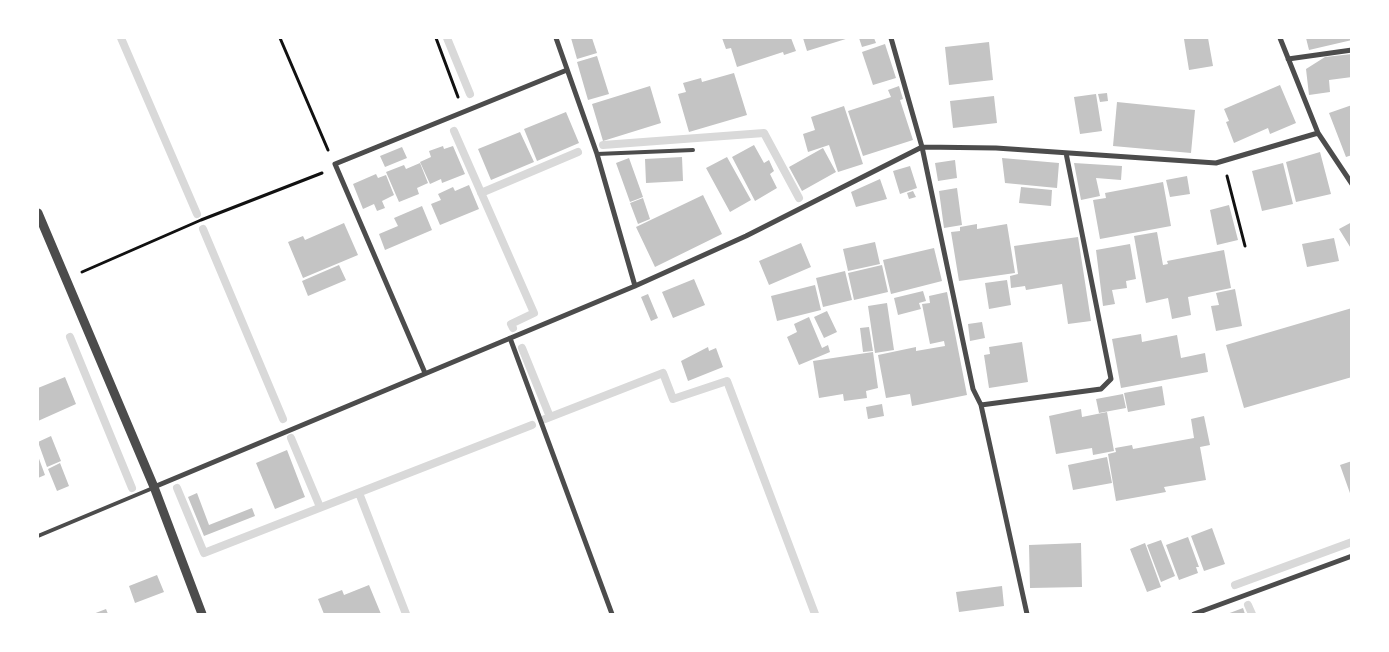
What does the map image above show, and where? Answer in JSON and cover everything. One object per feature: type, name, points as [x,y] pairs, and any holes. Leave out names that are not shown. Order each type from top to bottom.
[{"type":"street","points":[[556,38],[597,154],[635,286]]},
{"type":"street","points":[[891,38],[922,147],[973,389],[981,405],[1027,614]]},
{"type":"street","points":[[1280,38],[1318,133],[1352,184]]},
{"type":"street","points":[[1288,59],[1352,50]]},
{"type":"street","points":[[425,374],[335,166],[567,70]]},
{"type":"street","points":[[154,487],[635,286],[746,236],[922,147],[996,148],[1216,163],[1318,133]]},
{"type":"street","points":[[981,405],[1101,388],[1111,379],[1066,153]]},
{"type":"street","points":[[38,213],[154,487],[202,614]]},
{"type":"street","points":[[510,338],[612,614]]},
{"type":"street","points":[[1194,614],[1352,556]]},
{"type":"lane","points":[[597,154],[693,150]]},
{"type":"lane","points":[[38,536],[154,487]]},
{"type":"path","points":[[66,279],[201,220],[335,166],[280,38]]},
{"type":"path","points":[[436,38],[464,112]]},
{"type":"path","points":[[1223,161],[1245,246]]},
{"type":"building","points":[[571,38],[592,38],[597,53],[577,59]]},
{"type":"building","points":[[722,38],[791,38],[796,51],[784,55],[783,52],[737,67],[731,48],[726,49]]},
{"type":"building","points":[[803,38],[849,38],[807,51]]},
{"type":"building","points":[[859,38],[874,38],[876,43],[862,47]]},
{"type":"building","points":[[1208,38],[1213,66],[1189,70],[1184,39]]},
{"type":"building","points":[[1306,38],[1352,38],[1352,40],[1309,50]]},
{"type":"building","points":[[989,42],[993,80],[949,85],[945,47]]},
{"type":"building","points":[[885,44],[896,78],[873,85],[862,52]]},
{"type":"building","points":[[1352,54],[1352,77],[1329,80],[1330,92],[1309,95],[1306,69],[1325,57]]},
{"type":"building","points":[[597,56],[609,94],[588,100],[577,62]]},
{"type":"building","points":[[734,73],[747,115],[689,132],[678,94],[686,92],[683,83],[701,78],[702,82]]},
{"type":"building","points":[[1280,85],[1296,123],[1270,134],[1268,128],[1234,143],[1226,122],[1229,121],[1224,109]]},
{"type":"building","points":[[650,86],[661,123],[603,141],[592,104]]},
{"type":"building","points":[[899,86],[903,99],[900,100],[913,140],[863,156],[848,111],[891,97],[888,90]]},
{"type":"building","points":[[1107,93],[1108,101],[1100,102],[1098,94]]},
{"type":"building","points":[[1096,94],[1102,131],[1080,134],[1074,97]]},
{"type":"building","points":[[994,96],[997,123],[953,128],[950,101]]},
{"type":"building","points":[[1117,102],[1195,110],[1191,153],[1113,146]]},
{"type":"building","points":[[1352,105],[1352,155],[1346,157],[1329,113]]},
{"type":"building","points":[[844,106],[863,164],[838,172],[829,145],[808,152],[803,134],[815,130],[811,117]]},
{"type":"building","points":[[566,112],[579,143],[537,161],[524,129]]},
{"type":"building","points":[[520,132],[534,162],[491,180],[478,149]]},
{"type":"building","points":[[754,145],[764,163],[769,160],[774,171],[770,174],[777,188],[755,201],[732,157]]},
{"type":"building","points":[[443,146],[444,149],[453,146],[465,174],[442,183],[441,179],[430,184],[420,162],[431,157],[429,151]]},
{"type":"building","points":[[402,147],[407,158],[385,167],[380,156]]},
{"type":"building","points":[[823,148],[836,172],[802,191],[789,167]]},
{"type":"building","points":[[1320,152],[1331,194],[1296,202],[1286,162]]},
{"type":"building","points":[[682,157],[683,181],[646,183],[645,159]]},
{"type":"building","points":[[727,157],[751,200],[730,212],[706,168]]},
{"type":"building","points":[[629,158],[643,197],[630,202],[616,163]]},
{"type":"building","points":[[1002,158],[1059,163],[1057,188],[1005,183]]},
{"type":"building","points":[[955,160],[957,178],[938,181],[935,163]]},
{"type":"building","points":[[420,163],[428,183],[417,188],[419,194],[399,202],[386,172],[404,165],[406,169]]},
{"type":"building","points":[[1074,163],[1122,166],[1121,180],[1096,178],[1100,196],[1081,200]]},
{"type":"building","points":[[1283,163],[1293,204],[1262,211],[1252,171]]},
{"type":"building","points":[[910,166],[917,188],[900,194],[893,171]]},
{"type":"building","points":[[376,174],[378,178],[386,175],[394,195],[382,201],[385,208],[377,211],[374,204],[363,209],[353,184]]},
{"type":"building","points":[[1187,176],[1190,194],[1170,197],[1166,180]]},
{"type":"building","points":[[880,179],[887,199],[856,207],[851,192]]},
{"type":"building","points":[[1163,182],[1171,226],[1100,239],[1093,200],[1106,198],[1105,193]]},
{"type":"building","points":[[469,185],[479,209],[440,225],[431,204],[441,200],[438,194],[453,187],[455,191]]},
{"type":"building","points":[[1021,187],[1052,190],[1051,206],[1019,203]]},
{"type":"building","points":[[957,188],[962,225],[944,228],[939,191]]},
{"type":"building","points":[[913,191],[916,197],[909,199],[907,193]]},
{"type":"building","points":[[703,195],[722,234],[655,267],[636,227]]},
{"type":"building","points":[[643,198],[650,219],[638,224],[630,203]]},
{"type":"building","points":[[1229,205],[1238,240],[1217,245],[1210,210]]},
{"type":"building","points":[[422,206],[432,230],[385,250],[379,234],[398,226],[394,218]]},
{"type":"building","points":[[1352,222],[1352,250],[1339,229]]},
{"type":"building","points":[[344,223],[358,255],[303,278],[288,242],[303,236],[305,240]]},
{"type":"building","points":[[977,224],[977,229],[1007,224],[1015,273],[959,281],[951,232],[960,231],[960,227]]},
{"type":"building","points":[[1157,232],[1163,265],[1168,264],[1167,261],[1224,250],[1231,288],[1188,297],[1191,315],[1172,319],[1168,298],[1146,303],[1134,236]]},
{"type":"building","points":[[1078,237],[1091,321],[1068,324],[1062,284],[1026,290],[1025,286],[1011,288],[1010,276],[1018,274],[1014,246]]},
{"type":"building","points":[[1334,238],[1339,261],[1307,267],[1302,244]]},
{"type":"building","points":[[875,242],[880,264],[848,271],[843,249]]},
{"type":"building","points":[[801,243],[811,267],[769,285],[759,261]]},
{"type":"building","points":[[1130,244],[1136,279],[1126,281],[1127,288],[1112,290],[1115,304],[1103,306],[1096,250]]},
{"type":"building","points":[[934,248],[942,281],[891,294],[883,260]]},
{"type":"building","points":[[339,265],[346,280],[308,296],[302,281]]},
{"type":"building","points":[[882,265],[888,292],[854,300],[848,273]]},
{"type":"building","points":[[845,271],[852,300],[823,307],[816,278]]},
{"type":"building","points":[[694,279],[705,305],[673,318],[662,292]]},
{"type":"building","points":[[1007,280],[1011,305],[989,309],[985,283]]},
{"type":"building","points":[[815,285],[821,310],[777,321],[771,296]]},
{"type":"building","points":[[1235,289],[1242,326],[1216,331],[1211,306],[1219,305],[1216,293]]},
{"type":"building","points":[[923,291],[926,301],[919,303],[921,309],[898,315],[894,298]]},
{"type":"building","points":[[947,292],[967,395],[912,406],[910,394],[886,398],[878,355],[916,347],[916,351],[945,346],[944,341],[930,344],[922,304],[930,303],[929,296]]},
{"type":"building","points":[[648,294],[658,318],[651,321],[641,297]]},
{"type":"building","points":[[887,303],[894,350],[875,353],[868,306]]},
{"type":"building","points":[[1352,308],[1352,377],[1244,408],[1226,345]]},
{"type":"building","points":[[827,311],[837,332],[824,338],[814,317]]},
{"type":"building","points":[[809,317],[822,348],[828,345],[830,352],[799,365],[787,337],[797,332],[794,324]]},
{"type":"building","points":[[982,322],[985,338],[970,341],[968,324]]},
{"type":"building","points":[[869,327],[873,351],[863,352],[860,328]]},
{"type":"building","points":[[1141,334],[1142,342],[1177,335],[1181,358],[1205,353],[1208,372],[1121,388],[1112,339]]},
{"type":"building","points":[[1022,342],[1028,382],[989,388],[984,355],[990,354],[989,347]]},
{"type":"building","points":[[708,347],[709,351],[716,348],[723,367],[688,381],[681,361]]},
{"type":"building","points":[[873,352],[878,388],[866,391],[867,398],[844,401],[843,394],[819,398],[813,361]]},
{"type":"building","points":[[65,377],[76,404],[38,421],[38,388]]},
{"type":"building","points":[[1162,386],[1165,405],[1128,412],[1124,393]]},
{"type":"building","points":[[1123,394],[1126,408],[1099,413],[1096,399]]},
{"type":"building","points":[[882,404],[884,416],[868,419],[866,407]]},
{"type":"building","points":[[1081,409],[1082,417],[1107,412],[1114,451],[1093,455],[1092,448],[1056,454],[1049,416]]},
{"type":"building","points":[[1204,416],[1210,445],[1200,447],[1206,480],[1164,487],[1166,492],[1116,501],[1108,454],[1116,452],[1115,448],[1132,445],[1133,449],[1194,438],[1191,419]]},
{"type":"building","points":[[51,436],[61,461],[47,467],[38,442]]},
{"type":"building","points":[[287,450],[305,497],[275,509],[256,463]]},
{"type":"building","points":[[38,456],[45,475],[38,478]]},
{"type":"building","points":[[1107,457],[1112,483],[1073,490],[1068,465]]},
{"type":"building","points":[[1352,461],[1352,496],[1351,496],[1340,465]]},
{"type":"building","points":[[60,463],[69,486],[57,491],[48,469]]},
{"type":"building","points":[[197,493],[209,525],[252,508],[255,516],[204,536],[188,497]]},
{"type":"building","points":[[1212,528],[1225,564],[1204,571],[1191,536]]},
{"type":"building","points":[[1188,537],[1199,567],[1196,567],[1198,573],[1179,580],[1166,545]]},
{"type":"building","points":[[1161,540],[1175,576],[1161,582],[1147,545]]},
{"type":"building","points":[[1081,543],[1082,587],[1030,588],[1029,545]]},
{"type":"building","points":[[1145,543],[1161,587],[1147,592],[1130,549]]},
{"type":"building","points":[[157,575],[164,592],[135,603],[129,586]]},
{"type":"building","points":[[369,585],[381,614],[324,614],[318,599],[342,590],[344,595]]},
{"type":"building","points":[[1002,586],[1004,606],[959,612],[956,592]]},
{"type":"building","points":[[1243,608],[1245,614],[1227,614]]},
{"type":"building","points":[[106,609],[108,614],[93,614]]},
{"type":"waterway","points":[[121,38],[197,214]]},
{"type":"waterway","points":[[447,38],[470,94]]},
{"type":"waterway","points":[[454,131],[534,313],[511,324],[513,328]]},
{"type":"waterway","points":[[603,145],[764,133],[799,198]]},
{"type":"waterway","points":[[481,193],[578,152]]},
{"type":"waterway","points":[[203,229],[283,419]]},
{"type":"waterway","points":[[70,337],[132,488]]},
{"type":"waterway","points":[[522,348],[550,417]]},
{"type":"waterway","points":[[545,419],[663,373],[673,399],[727,381],[815,614]]},
{"type":"waterway","points":[[177,488],[204,553],[532,425]]},
{"type":"waterway","points":[[291,438],[320,507]]},
{"type":"waterway","points":[[359,493],[406,614]]},
{"type":"waterway","points":[[1235,585],[1352,542]]},
{"type":"waterway","points":[[1248,605],[1252,614]]}]
